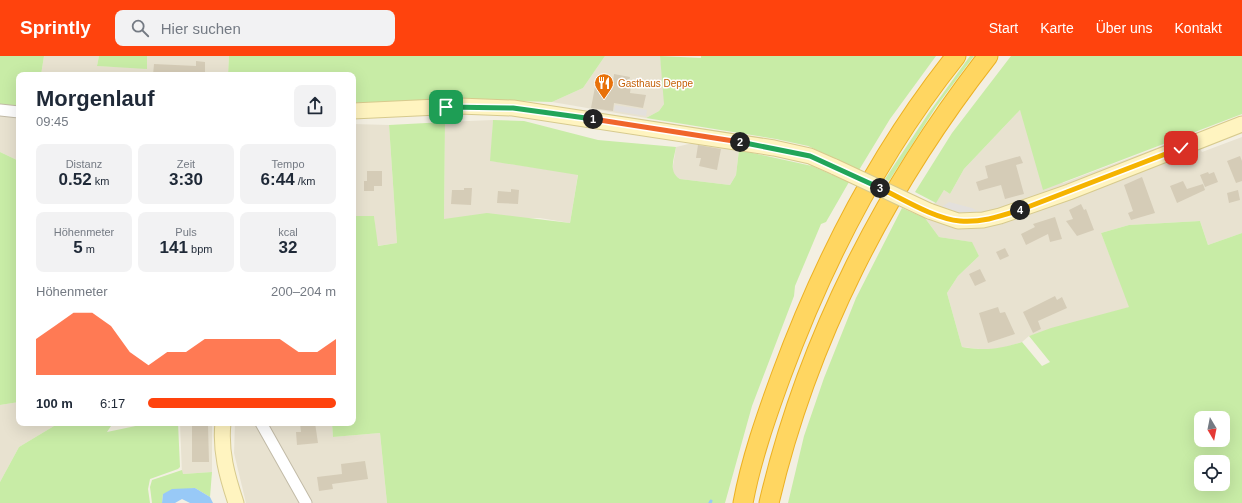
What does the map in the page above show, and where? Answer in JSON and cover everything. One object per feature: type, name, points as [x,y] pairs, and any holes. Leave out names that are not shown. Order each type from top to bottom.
[{"type":"highway","points":[[743,503],[766,416],[795,337],[832,256],[868,186],[928,94],[956,56]]},
{"type":"highway","points":[[769,503],[794,414],[815,356],[848,280],[884,211],[918,154],[988,56]]},
{"type":"main road","points":[[356,111],[459,106],[528,109],[774,148],[810,156],[929,211],[958,221],[984,220],[1000,216],[1063,194],[1242,124]]},
{"type":"main road","points":[[224,426],[222,445],[225,464],[236,503]]},
{"type":"street","points":[[0,110],[16,112]]},
{"type":"street","points":[[263,426],[306,503]]},
{"type":"shaded area","points":[[44,56],[99,56],[97,66],[147,68],[147,56],[229,56],[228,72],[41,72]]},
{"type":"shaded area","points":[[605,56],[660,56],[665,98],[664,104],[659,111],[646,118],[552,102],[583,88]]},
{"type":"shaded area","points":[[615,105],[647,110],[646,116],[614,111]]},
{"type":"shaded area","points":[[1020,110],[1063,183],[1191,135],[1202,152],[1242,137],[1242,233],[1208,245],[1200,221],[1129,225],[1101,233],[1130,307],[1029,336],[1022,342],[999,349],[988,350],[962,347],[947,293],[958,276],[979,256],[971,242],[939,237],[925,218],[932,204],[936,202],[944,190],[950,194],[964,169]]},
{"type":"shaded area","points":[[0,113],[16,115],[16,160],[0,152]]},
{"type":"shaded area","points":[[493,120],[491,161],[578,174],[570,223],[540,218],[444,219],[445,122]]},
{"type":"shaded area","points":[[356,124],[389,125],[397,243],[377,246],[374,216],[356,216]]},
{"type":"shaded area","points":[[697,142],[739,150],[736,175],[730,185],[680,179],[674,175],[672,172],[676,147]]},
{"type":"shaded area","points":[[949,202],[972,208],[983,214],[955,214],[940,208]]},
{"type":"shaded area","points":[[16,402],[16,426],[54,426],[19,447],[0,482],[0,405]]},
{"type":"shaded area","points":[[180,426],[212,426],[212,472],[182,474]]},
{"type":"shaded area","points":[[235,426],[332,426],[333,437],[380,433],[387,503],[246,503],[234,453]]},
{"type":"green space","points":[[0,56],[44,56],[41,72],[16,72],[16,108],[0,105]]},
{"type":"green space","points":[[99,56],[147,56],[147,69],[97,66]]},
{"type":"green space","points":[[229,56],[605,56],[583,88],[552,102],[453,99],[356,103],[356,72],[228,72]]},
{"type":"green space","points":[[660,56],[701,58],[701,56],[936,56],[890,119],[859,170],[808,146],[776,139],[646,118],[659,111],[664,104]]},
{"type":"green space","points":[[970,56],[974,56],[936,107],[889,181],[885,179],[928,114]]},
{"type":"green space","points":[[1011,56],[1242,56],[1242,114],[1043,190],[1020,110],[964,169],[950,194],[944,190],[936,203],[915,192],[952,133]]},
{"type":"green space","points":[[493,120],[524,121],[598,140],[676,147],[673,169],[676,176],[680,179],[730,185],[736,175],[739,150],[812,166],[849,182],[826,222],[821,224],[795,286],[794,296],[752,406],[725,503],[387,503],[380,433],[333,437],[332,426],[356,426],[356,216],[374,216],[378,246],[397,243],[389,125],[445,122],[444,219],[487,213],[570,223],[578,175],[490,161]]},
{"type":"green space","points":[[0,152],[16,160],[16,402],[0,405]]},
{"type":"green space","points":[[902,208],[925,218],[939,237],[972,242],[979,256],[958,276],[947,293],[962,347],[992,349],[1022,342],[1042,366],[1050,362],[1029,336],[1051,328],[1129,307],[1101,233],[1129,225],[1200,221],[1208,245],[1242,233],[1242,503],[788,503],[804,436],[824,378],[856,298]]},
{"type":"green space","points":[[54,426],[111,426],[107,432],[136,426],[178,426],[180,467],[150,479],[148,489],[150,503],[0,503],[0,482],[19,447]]},
{"type":"green space","points":[[182,470],[183,474],[212,472],[210,497],[195,488],[163,494],[162,503],[152,503],[150,487],[152,480]]},
{"type":"water","points":[[195,488],[210,497],[213,503],[190,503],[182,499],[175,503],[162,503],[163,494],[172,489]]},
{"type":"building","points":[[196,61],[205,62],[205,72],[153,72],[154,64],[196,66]]},
{"type":"building","points":[[614,74],[630,77],[628,85],[631,86],[630,93],[646,95],[643,108],[614,103],[613,111],[591,108],[595,87],[612,90]]},
{"type":"building","points":[[698,145],[721,149],[717,170],[699,166],[701,158],[696,158]]},
{"type":"building","points":[[1020,156],[1023,163],[1016,165],[1024,194],[1005,199],[1001,185],[979,191],[976,182],[988,178],[985,166]]},
{"type":"building","points":[[1240,156],[1242,161],[1242,181],[1236,183],[1227,161]]},
{"type":"building","points":[[367,171],[382,171],[382,186],[374,186],[374,191],[364,191],[364,181],[367,181]]},
{"type":"building","points":[[1208,172],[1209,174],[1214,172],[1218,182],[1205,187],[1200,175]]},
{"type":"building","points":[[1142,177],[1155,213],[1131,220],[1128,213],[1133,211],[1124,185]]},
{"type":"building","points":[[1183,181],[1187,189],[1203,184],[1205,190],[1177,203],[1170,186]]},
{"type":"building","points":[[464,188],[472,188],[471,205],[451,204],[452,190],[464,190]]},
{"type":"building","points":[[511,189],[519,190],[518,204],[497,203],[498,191],[511,192]]},
{"type":"building","points":[[1238,190],[1240,200],[1229,203],[1227,193]]},
{"type":"building","points":[[1081,204],[1084,210],[1086,209],[1094,230],[1077,236],[1066,221],[1073,219],[1069,210]]},
{"type":"building","points":[[1055,217],[1062,239],[1050,242],[1048,234],[1026,245],[1021,234],[1035,227],[1033,224]]},
{"type":"building","points":[[1005,248],[1009,256],[1000,260],[996,252]]},
{"type":"building","points":[[980,269],[986,281],[975,286],[969,274]]},
{"type":"building","points":[[1055,296],[1057,300],[1062,297],[1067,308],[1038,321],[1041,329],[1033,333],[1023,312]]},
{"type":"building","points":[[998,307],[1000,313],[1005,312],[1015,334],[988,343],[979,313]]},
{"type":"building","points":[[192,426],[208,426],[209,462],[192,462]]},
{"type":"building","points":[[300,426],[315,426],[318,443],[297,445],[296,432],[301,432]]},
{"type":"building","points":[[365,461],[368,479],[332,484],[333,489],[319,491],[317,477],[342,474],[341,464]]},
{"type":"place","name":"Gasthaus Deppe","points":[[604,100]]},
{"type":"route","points":[[446,107],[459,106],[528,109],[692,134],[796,152],[822,161],[948,219],[958,221],[984,220],[1018,211],[1181,148]]}]
